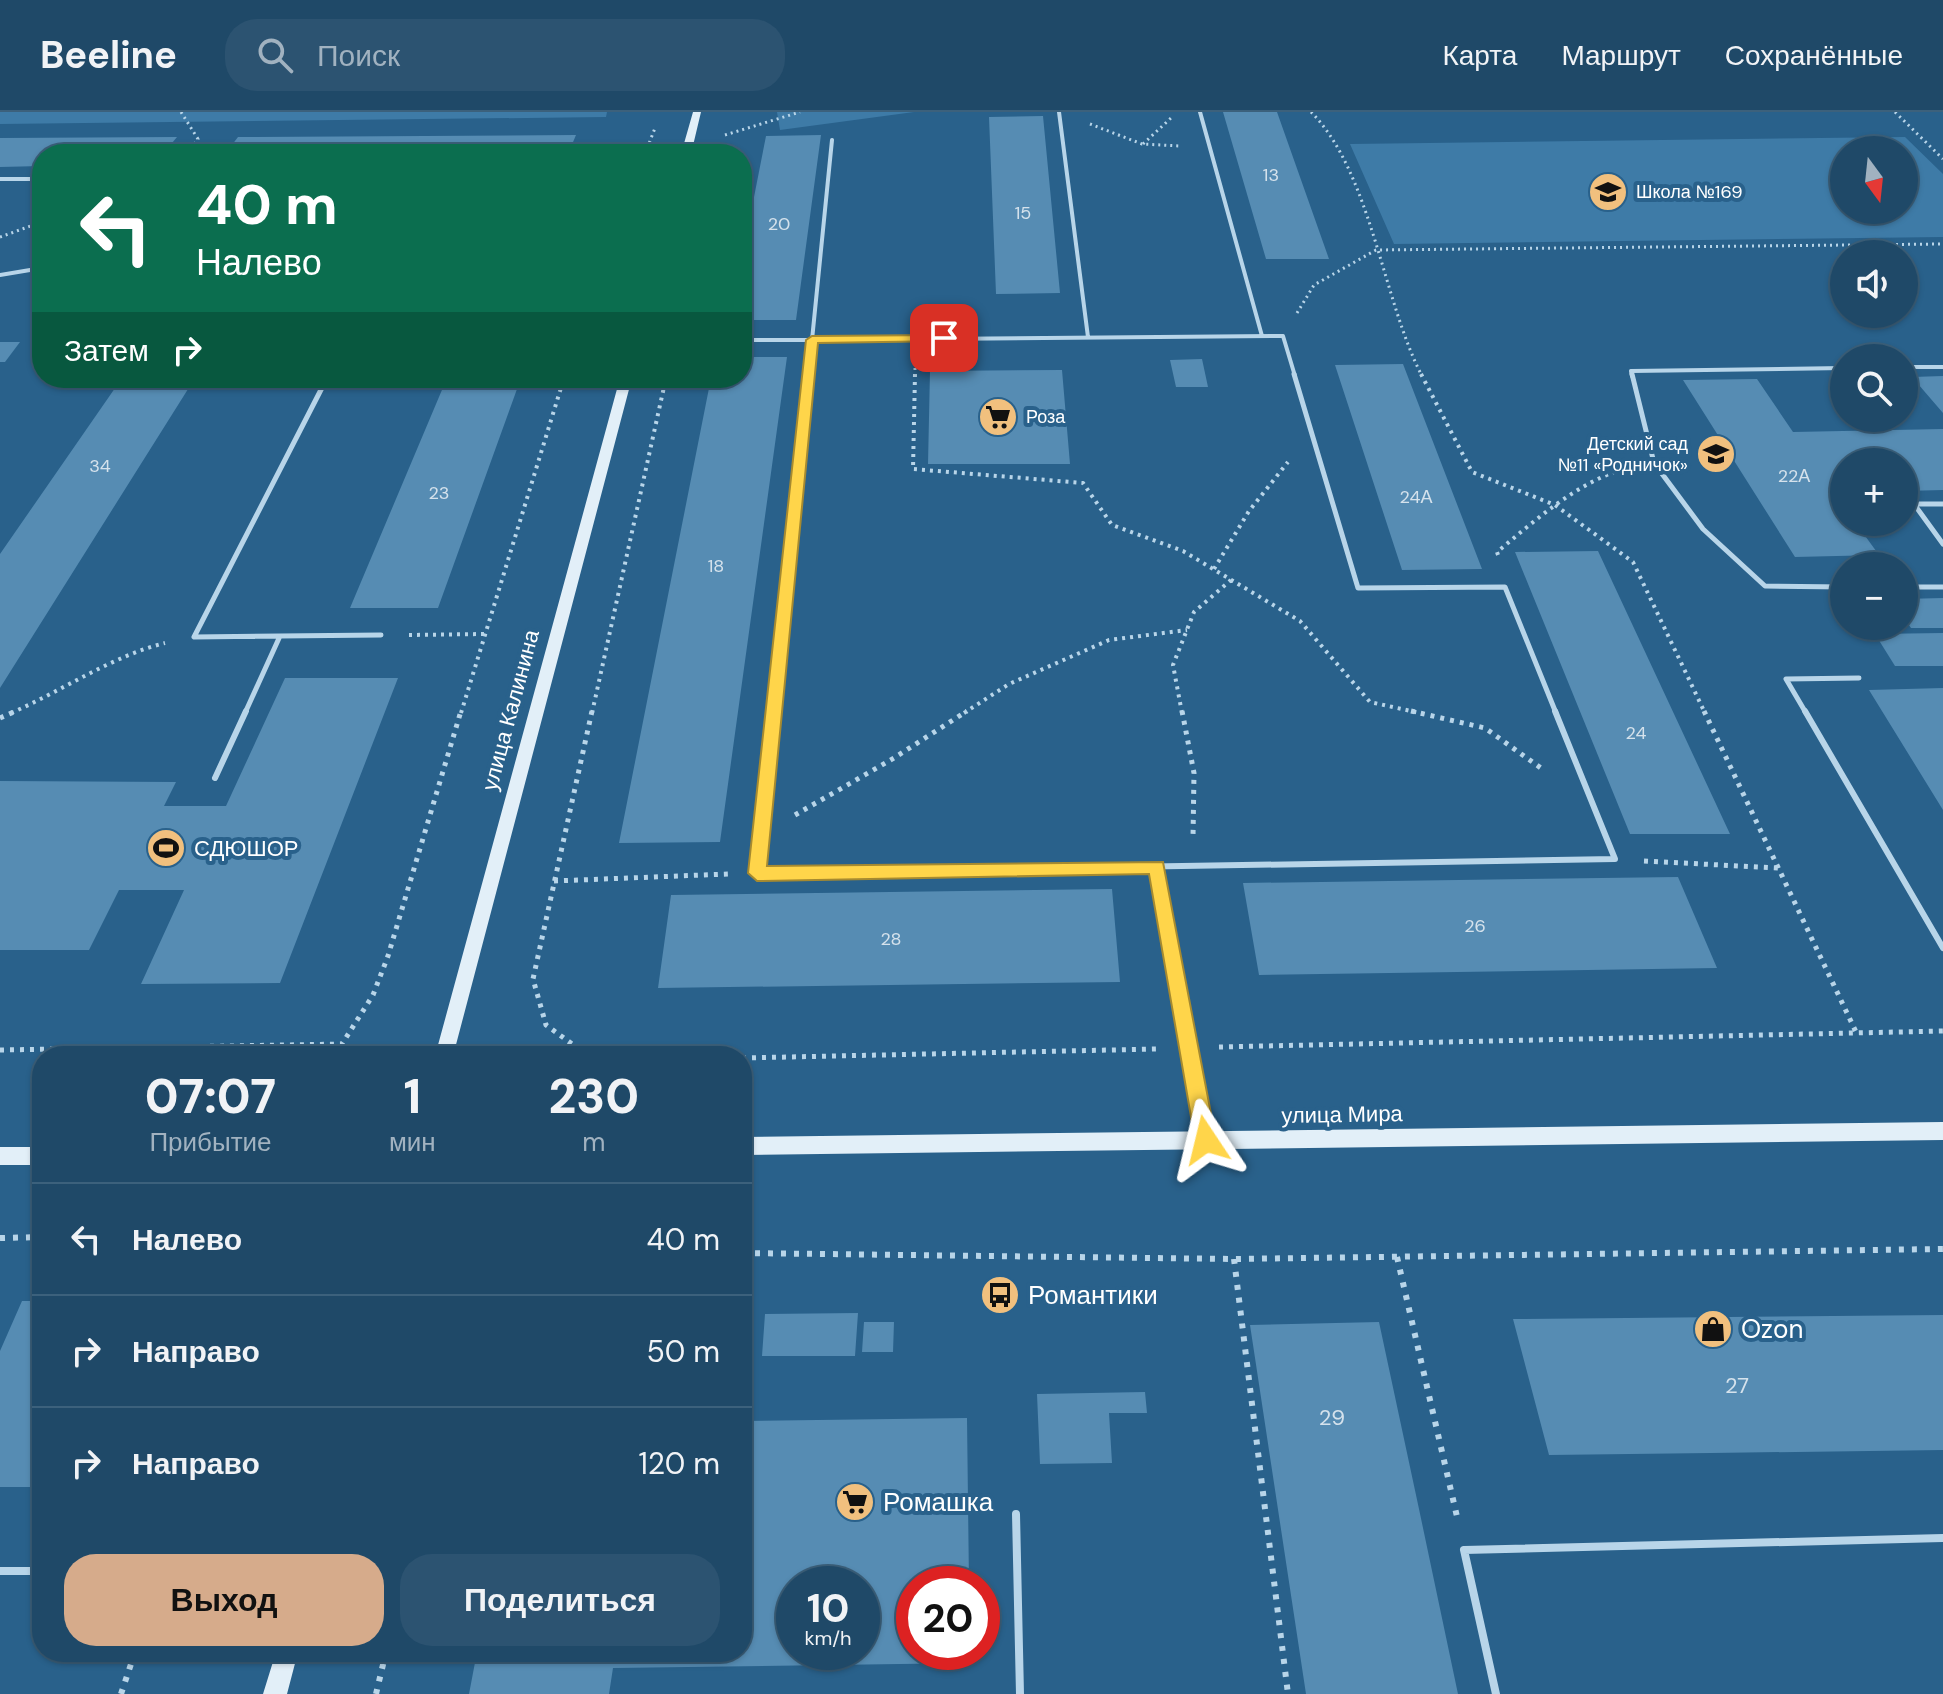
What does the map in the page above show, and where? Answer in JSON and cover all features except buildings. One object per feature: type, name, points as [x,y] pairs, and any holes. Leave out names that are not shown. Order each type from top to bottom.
[{"type":"street","points":[[689,144],[697,112]]},
{"type":"street","name":"улица Калинина","points":[[447,1046],[623,388]]},
{"type":"street","name":"улица Мира","points":[[752,1146],[1943,1131]]},
{"type":"street","points":[[0,1156],[32,1156]]},
{"type":"street","points":[[275,1694],[284,1662]]},
{"type":"lane","points":[[1059,112],[1088,337]]},
{"type":"lane","points":[[1200,112],[1262,336]]},
{"type":"lane","points":[[752,340],[812,340],[1088,337],[1283,336],[1358,588],[1505,587],[1615,859],[757,873],[812,340],[832,140]]},
{"type":"lane","points":[[0,179],[32,179]]},
{"type":"lane","points":[[0,275],[32,270]]},
{"type":"lane","points":[[1918,367],[1943,367]]},
{"type":"lane","points":[[1830,368],[1631,371],[1654,463],[1703,529],[1765,586],[1830,587]]},
{"type":"lane","points":[[322,388],[194,637],[381,635]]},
{"type":"lane","points":[[1918,504],[1943,504]]},
{"type":"lane","points":[[1918,510],[1943,544]]},
{"type":"lane","points":[[1918,587],[1943,587]]},
{"type":"lane","points":[[215,778],[280,636]]},
{"type":"lane","points":[[1859,678],[1786,679],[1943,948]]},
{"type":"lane","points":[[1157,867],[1206,1140]]},
{"type":"lane","points":[[1016,1514],[1020,1694]]},
{"type":"lane","points":[[1496,1694],[1464,1550],[1943,1538]]},
{"type":"lane","points":[[0,1571],[32,1571]]},
{"type":"path","points":[[181,112],[198,139],[195,144]]},
{"type":"path","points":[[719,137],[800,112]]},
{"type":"path","points":[[1311,112],[1324,125],[1354,183],[1419,370],[1472,472],[1555,505],[1633,562],[1856,1032]]},
{"type":"path","points":[[1895,112],[1943,159]]},
{"type":"path","points":[[1142,144],[1177,113]]},
{"type":"path","points":[[1087,123],[1142,144],[1210,147]]},
{"type":"path","points":[[0,237],[32,226]]},
{"type":"path","points":[[1283,336],[1314,285],[1376,250],[1943,244]]},
{"type":"path","points":[[915,339],[913,469],[1083,483],[1112,525],[1183,551],[1300,621],[1370,702],[1485,728],[1594,807]]},
{"type":"path","points":[[228,1046],[342,1044],[373,995],[388,956],[561,388]]},
{"type":"path","points":[[575,1046],[546,1025],[533,979],[664,388]]},
{"type":"path","points":[[1214,569],[1249,511],[1290,460],[1314,441]]},
{"type":"path","points":[[1505,587],[1497,552],[1555,505],[1614,470],[1654,463]]},
{"type":"path","points":[[1193,866],[1194,773],[1173,665],[1194,612],[1231,580]]},
{"type":"path","points":[[761,835],[894,758],[1009,684],[1109,640],[1187,630]]},
{"type":"path","points":[[381,635],[484,634]]},
{"type":"path","points":[[0,718],[56,694],[136,650],[194,637]]},
{"type":"path","points":[[1615,859],[1779,869]]},
{"type":"path","points":[[554,881],[757,873]]},
{"type":"path","points":[[752,1058],[1943,1031]]},
{"type":"path","points":[[0,1050],[32,1049]]},
{"type":"path","points":[[0,1238],[32,1237]]},
{"type":"path","points":[[752,1253],[1234,1259],[1943,1249]]},
{"type":"path","points":[[1397,1257],[1464,1550]]},
{"type":"path","points":[[1234,1259],[1288,1694]]},
{"type":"path","points":[[121,1694],[132,1662]]},
{"type":"path","points":[[376,1694],[384,1662]]},
{"type":"shaded area","points":[[0,112],[607,112],[606,117],[0,124]]},
{"type":"shaded area","points":[[777,112],[914,112],[780,130]]},
{"type":"shaded area","name":"Школа №169","points":[[1830,138],[1830,224],[1918,224],[1918,150],[1943,174],[1943,237],[1394,244],[1350,144]]},
{"type":"place","name":"Школа №169","points":[[1608,192]]},
{"type":"place","name":"Роза","points":[[998,417]]},
{"type":"place","name":"Детский сад №11 «Родничок»","points":[[1716,454]]},
{"type":"place","name":"СДЮШОР","points":[[166,848]]},
{"type":"place","name":"Романтики","points":[[1000,1295]]},
{"type":"place","name":"Ozon","points":[[1713,1329]]},
{"type":"place","name":"Ромашка","points":[[855,1502]]},
{"type":"route","points":[[944,338],[812,340],[757,873],[1157,867],[1206,1140]]}]
